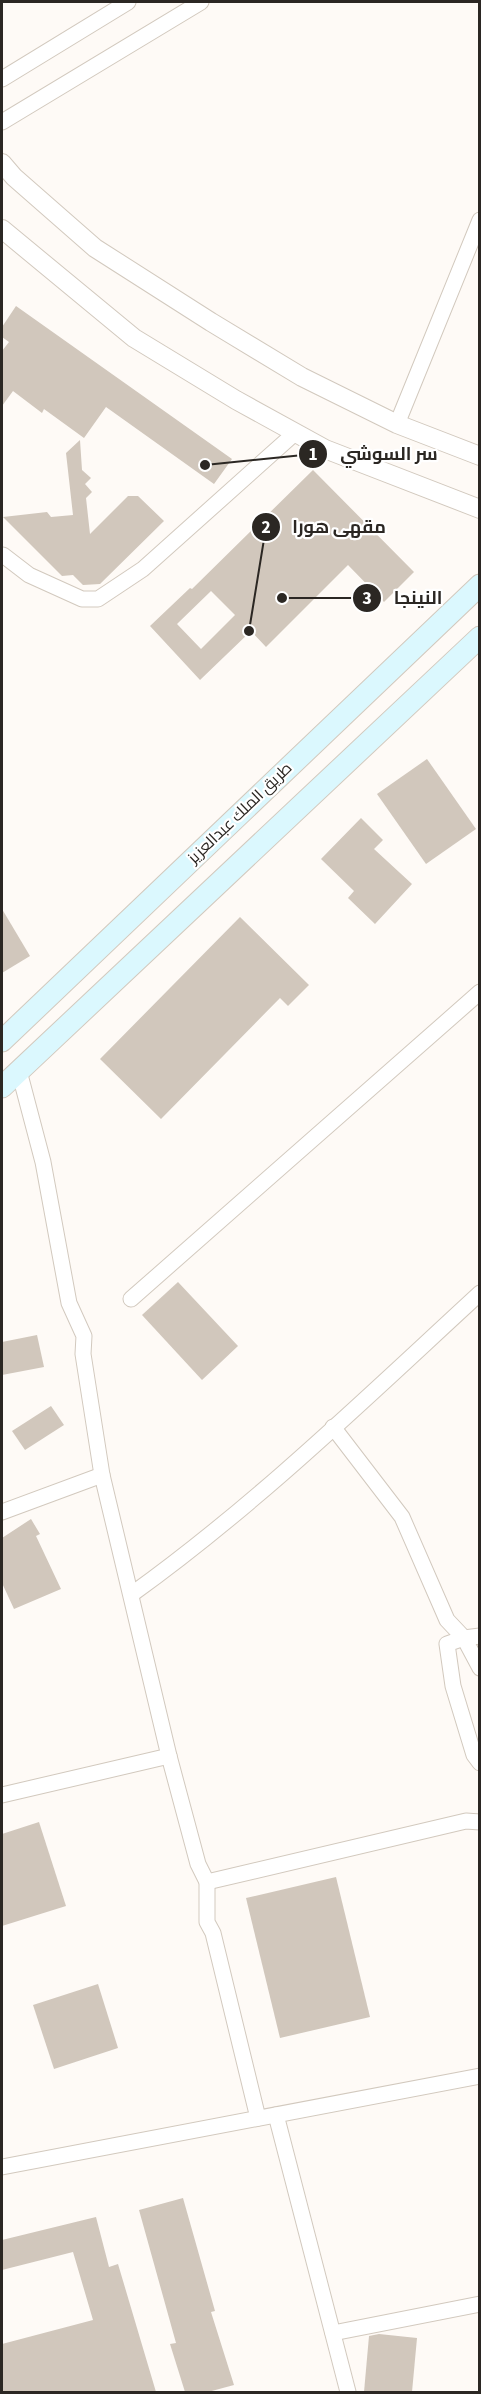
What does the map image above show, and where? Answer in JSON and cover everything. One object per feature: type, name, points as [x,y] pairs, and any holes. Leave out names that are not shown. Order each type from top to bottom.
[{"type":"main road","name":"طريق الملك عبدالعزيز","points":[[2,1041],[480,585]]},
{"type":"main road","points":[[2,1088],[480,637]]},
{"type":"street","points":[[2,79],[128,2]]},
{"type":"street","points":[[2,122],[201,2]]},
{"type":"street","points":[[2,163],[14,177],[95,248],[302,378],[397,424],[480,456]]},
{"type":"street","points":[[397,424],[480,220]]},
{"type":"street","points":[[2,228],[134,338],[236,400],[325,449],[476,510]]},
{"type":"street","points":[[3,555],[29,575],[82,599],[98,599],[143,569],[295,433]]},
{"type":"street","points":[[131,1299],[480,992]]},
{"type":"street","points":[[19,1071],[43,1162],[69,1302],[84,1336],[83,1354],[102,1475],[169,1756],[198,1864],[207,1882],[207,1922],[213,1933],[258,2118]]},
{"type":"street","points":[[132,1594],[188,1554],[333,1427],[480,1293]]},
{"type":"street","points":[[333,1427],[402,1517],[447,1620],[472,1637],[480,1668]]},
{"type":"street","points":[[2,1512],[102,1475]]},
{"type":"street","points":[[472,1637],[447,1644],[453,1686],[474,1755],[480,1763]]},
{"type":"street","points":[[2,1795],[169,1756]]},
{"type":"street","points":[[207,1882],[466,1821],[480,1822]]},
{"type":"street","points":[[2,2167],[480,2076]]},
{"type":"street","points":[[276,2115],[348,2392]]},
{"type":"street","points":[[333,2332],[480,2304]]},
{"type":"building","points":[[16,306],[232,459],[214,484],[106,407],[84,438],[44,409],[42,413],[13,391],[2,406],[2,351],[9,342],[2,337],[2,327]]},
{"type":"building","points":[[80,440],[82,470],[91,478],[85,484],[92,492],[86,498],[90,534],[128,496],[138,496],[164,521],[100,584],[83,585],[73,575],[62,576],[3,517],[47,512],[51,517],[73,515],[66,453]]},
{"type":"building","points":[[313,470],[414,572],[384,602],[348,565],[266,647],[251,631],[200,680],[150,626],[190,588],[192,589]],"holes":[[[211,591],[235,615],[201,649],[177,624]]]},
{"type":"building","points":[[427,759],[476,829],[426,864],[377,794]]},
{"type":"building","points":[[361,818],[383,840],[374,849],[412,884],[375,924],[348,898],[354,891],[321,859]]},
{"type":"building","points":[[2,909],[30,956],[2,973]]},
{"type":"building","points":[[240,917],[309,985],[288,1006],[280,998],[161,1119],[100,1059]]},
{"type":"building","points":[[178,1282],[238,1346],[202,1380],[142,1315]]},
{"type":"building","points":[[37,1335],[44,1367],[2,1375],[2,1342]]},
{"type":"building","points":[[51,1406],[64,1425],[25,1450],[12,1431]]},
{"type":"building","points":[[31,1519],[40,1534],[36,1536],[61,1589],[14,1609],[2,1583],[2,1538]]},
{"type":"building","points":[[39,1822],[66,1906],[2,1926],[2,1834]]},
{"type":"building","points":[[336,1877],[370,2017],[280,2038],[246,1898]]},
{"type":"building","points":[[98,1984],[118,2048],[54,2069],[33,2005]]},
{"type":"building","points":[[183,2198],[215,2311],[211,2312],[234,2385],[208,2392],[185,2392],[170,2344],[176,2343],[139,2210]]},
{"type":"building","points":[[96,2217],[109,2267],[118,2264],[156,2392],[2,2392],[2,2344],[93,2320],[73,2252],[2,2270],[2,2240]]},
{"type":"building","points":[[379,2334],[417,2338],[412,2392],[364,2392],[369,2336]]},
{"type":"place","name":"سر السوشي","points":[[205,465]]},
{"type":"place","name":"النينجا","points":[[282,598]]},
{"type":"place","name":"مقهى هورا","points":[[249,631]]}]
